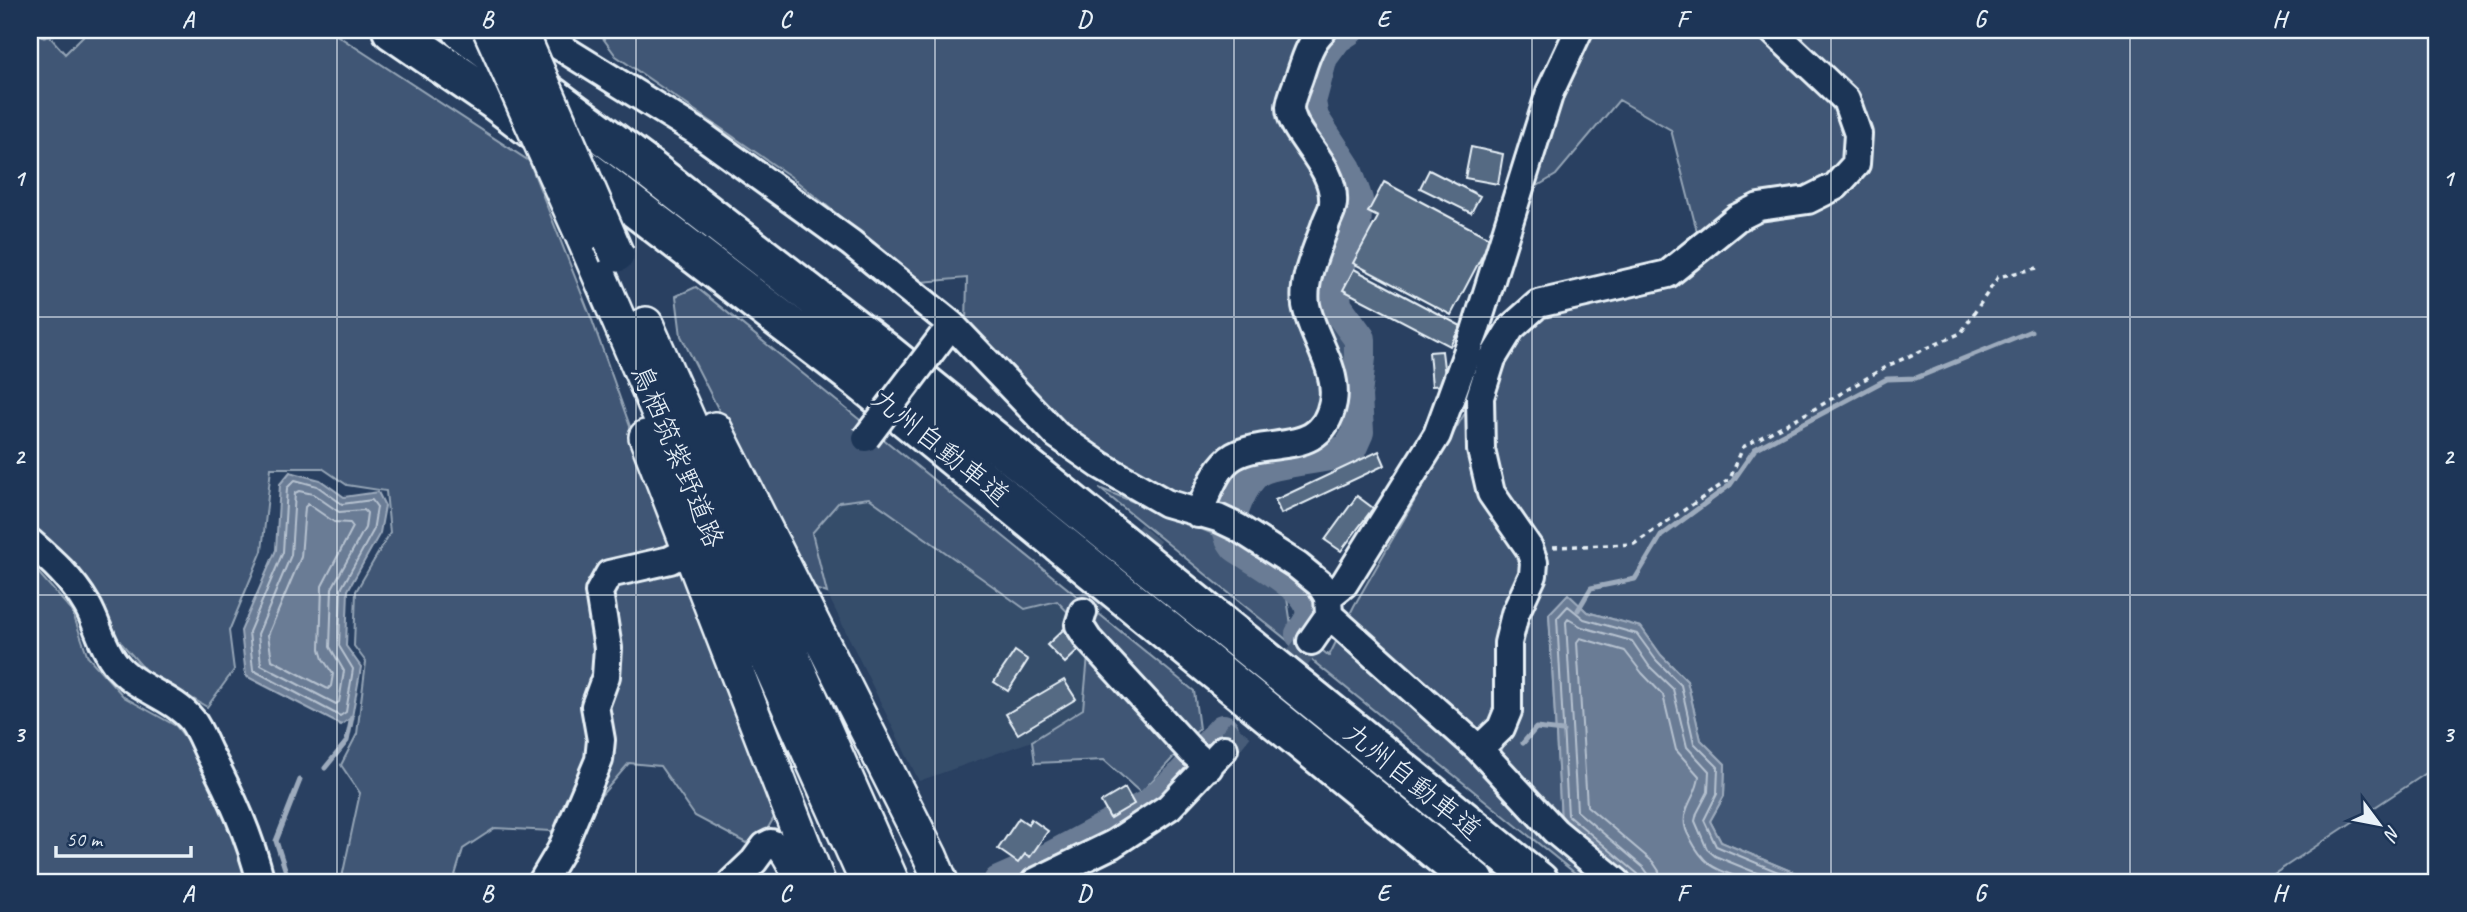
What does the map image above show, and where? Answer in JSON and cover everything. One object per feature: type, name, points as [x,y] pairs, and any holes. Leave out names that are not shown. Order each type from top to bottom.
[{"type":"highway","points":[[370,30],[493,99]]},
{"type":"highway","name":"九州自動車道","points":[[391,30],[493,99],[861,381],[1475,882]]},
{"type":"highway","name":"九州自動車道","points":[[462,30],[649,169],[886,353],[1539,882]]},
{"type":"main road","name":"鳥栖筑紫野道路","points":[[490,30],[583,237],[638,306],[877,877]]},
{"type":"main road","name":"鳥栖筑紫野道路","points":[[534,31],[610,269],[697,502],[877,877]]},
{"type":"main road","points":[[610,269],[598,314],[818,882]]},
{"type":"main road","points":[[638,306],[684,367],[941,882]]},
{"type":"street","points":[[1218,520],[1222,466],[1248,450],[1297,443],[1312,437],[1327,419],[1333,402],[1334,384],[1306,304],[1308,276],[1333,203],[1331,186],[1324,166],[1293,120],[1290,107],[1307,53],[1322,30]]},
{"type":"street","points":[[1311,641],[1329,606],[1437,435],[1475,331],[1549,92],[1579,30]]},
{"type":"street","points":[[1479,749],[1501,728],[1508,711],[1508,643],[1515,614],[1533,575],[1534,562],[1529,548],[1491,493],[1481,450],[1480,397],[1492,359],[1511,328],[1538,304],[1668,274],[1737,218],[1759,207],[1808,200],[1836,186],[1856,164],[1858,134],[1846,100],[1772,30]]},
{"type":"street","points":[[534,31],[696,131],[851,243],[1057,435],[1100,465],[1161,514],[1218,520],[1298,566],[1320,584],[1329,606],[1479,749],[1555,831],[1617,882]]},
{"type":"street","points":[[866,438],[946,331]]},
{"type":"street","points":[[30,542],[62,569],[88,607],[104,648],[116,665],[131,679],[176,706],[192,721],[233,799],[253,850],[261,882]]},
{"type":"street","points":[[542,882],[561,850],[598,760],[601,740],[594,706],[606,676],[608,648],[599,592],[609,574],[670,561],[689,550]]},
{"type":"street","points":[[1035,882],[1113,844],[1169,807],[1207,758],[1088,639],[1079,625],[1083,612]]},
{"type":"street","points":[[732,882],[765,846],[771,843],[782,849],[799,882]]},
{"type":"path","points":[[1529,548],[1634,544],[1730,479],[1743,446],[1818,407],[1887,366],[1961,333],[1998,277],[2037,268]]},
{"type":"shaded area","points":[[30,30],[44,30],[65,54],[89,30],[329,30],[529,161],[592,320],[681,569],[779,809],[765,833],[746,843],[695,816],[660,766],[629,763],[570,832],[495,828],[463,849],[453,882],[341,882],[360,793],[341,765],[357,734],[366,662],[354,646],[356,591],[390,533],[386,491],[347,485],[322,468],[271,468],[262,551],[229,631],[234,670],[207,707],[146,671],[116,637],[93,590],[60,549],[30,527]]},
{"type":"shaded area","points":[[597,30],[1338,30],[1325,39],[1305,101],[1308,121],[1346,186],[1346,221],[1325,280],[1331,307],[1352,348],[1343,396],[1347,424],[1333,447],[1253,464],[1225,506],[1177,495],[1087,446],[966,324],[967,278],[921,282],[790,176],[616,56]]},
{"type":"shaded area","points":[[1586,30],[2437,30],[2437,766],[2262,882],[1817,882],[1721,842],[1710,821],[1724,796],[1725,764],[1701,740],[1687,681],[1661,655],[1641,627],[1587,612],[1568,595],[1549,614],[1561,819],[1500,754],[1517,714],[1514,589],[1494,664],[1497,708],[1467,749],[1589,882],[1586,882],[1099,488],[1216,535],[1287,598],[1291,625],[1329,656],[1354,606],[1473,399],[1485,338],[1536,295],[1655,275],[1700,243],[1671,130],[1619,100],[1556,175],[1524,194]]},
{"type":"shaded area","points":[[696,287],[1194,691],[1199,729],[1141,793],[1104,760],[1035,763],[1032,741],[1083,709],[1090,635],[1057,601],[1025,609],[869,498],[839,502],[812,533],[827,593],[809,587],[681,336],[676,296]]},
{"type":"shaded area","points":[[869,498],[1024,609],[1057,601],[1090,635],[1083,709],[1032,741],[919,781],[827,593],[812,533],[839,502]]},
{"type":"shaded area","points":[[30,566],[72,611],[88,657],[124,697],[176,726],[197,753],[247,870],[247,882],[30,882]]},
{"type":"water","points":[[290,472],[320,480],[344,497],[378,492],[385,506],[380,533],[348,590],[346,646],[361,667],[352,717],[341,725],[246,676],[241,631],[276,550],[280,484]]},
{"type":"water","points":[[1568,594],[1587,612],[1641,627],[1661,655],[1687,681],[1701,740],[1725,764],[1724,796],[1710,821],[1721,842],[1817,882],[1637,882],[1561,819],[1549,614]]},
{"type":"building","points":[[1471,147],[1503,154],[1498,184],[1465,178]]},
{"type":"building","points":[[1429,170],[1480,196],[1471,213],[1420,188]]},
{"type":"building","points":[[1384,182],[1491,239],[1451,315],[1353,263],[1378,217],[1368,212]]},
{"type":"building","points":[[1354,269],[1461,326],[1450,346],[1343,290]]},
{"type":"building","points":[[1442,351],[1446,385],[1432,386],[1429,352]]},
{"type":"building","points":[[1379,451],[1385,465],[1281,514],[1275,500]]},
{"type":"building","points":[[1357,496],[1373,508],[1341,551],[1325,540]]},
{"type":"building","points":[[1065,628],[1083,646],[1065,663],[1047,645]]},
{"type":"building","points":[[1015,651],[1028,660],[1008,691],[994,682]]},
{"type":"building","points":[[1064,680],[1076,699],[1018,734],[1006,714]]},
{"type":"building","points":[[1125,788],[1134,804],[1110,818],[1101,802]]},
{"type":"building","points":[[1019,818],[1028,824],[1031,819],[1048,831],[1030,857],[1025,854],[1018,863],[998,849]]},
{"type":"waterway","points":[[37,30],[44,36],[63,30]]},
{"type":"waterway","points":[[1301,634],[1311,616],[1308,601],[1291,583],[1236,546],[1230,537],[1229,525],[1239,496],[1255,473],[1285,462],[1350,450],[1358,432],[1356,396],[1360,339],[1336,306],[1334,280],[1355,226],[1357,200],[1346,169],[1313,118],[1310,102],[1322,57],[1336,38],[1348,30]]},
{"type":"waterway","points":[[1578,610],[1591,588],[1635,579],[1661,536],[1730,485],[1755,449],[1887,379],[1916,378],[2031,331]]},
{"type":"waterway","points":[[325,768],[347,741],[352,717]]},
{"type":"waterway","points":[[1523,743],[1536,728],[1563,731]]},
{"type":"waterway","points":[[999,882],[1033,867],[1150,804],[1179,779],[1223,730]]},
{"type":"waterway","points":[[287,875],[276,841],[300,780]]},
{"type":"tunnel","points":[[1083,612],[1157,525]]},
{"type":"tunnel","points":[[1224,749],[1311,641]]}]
